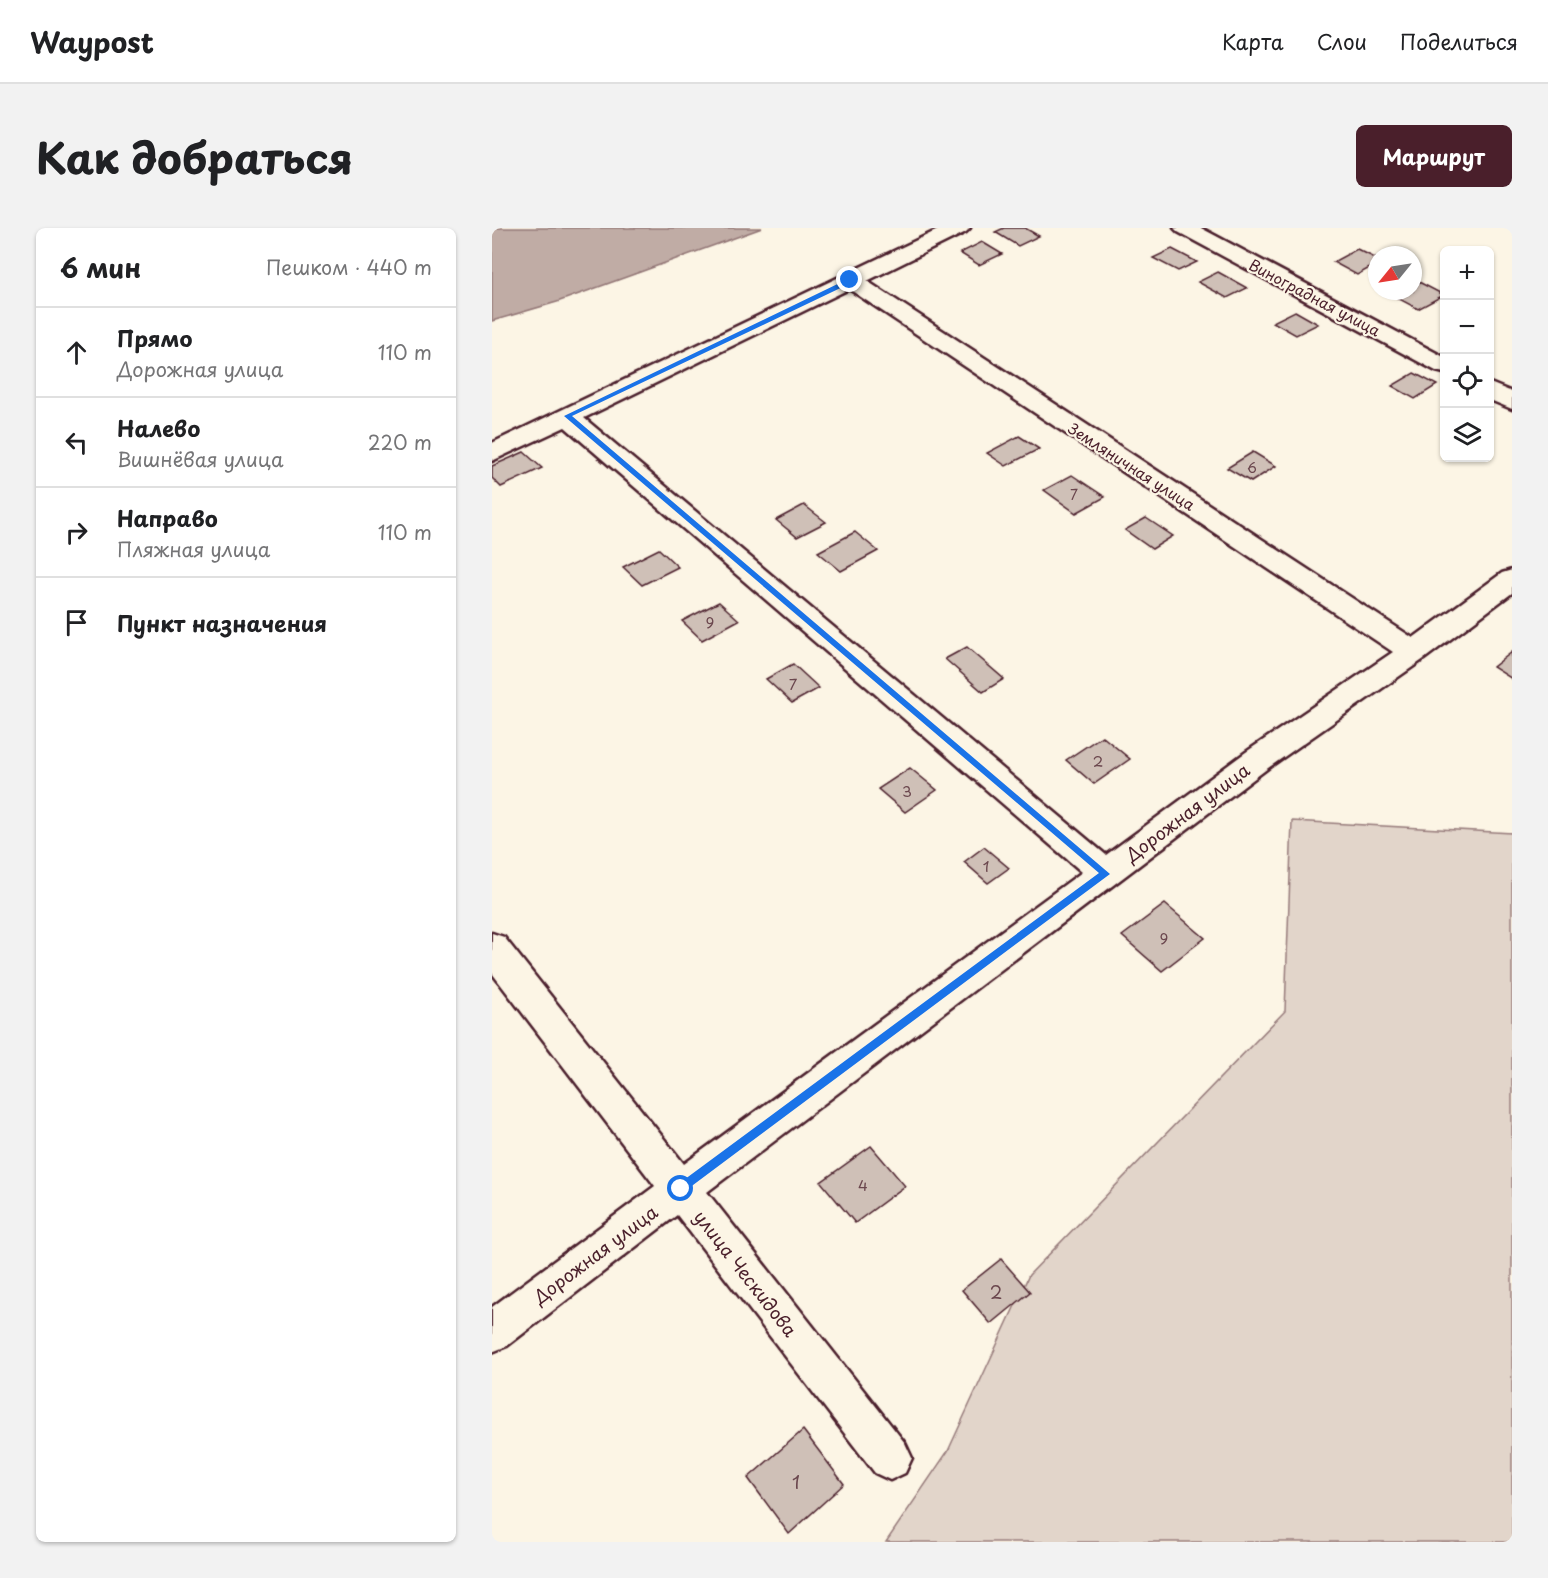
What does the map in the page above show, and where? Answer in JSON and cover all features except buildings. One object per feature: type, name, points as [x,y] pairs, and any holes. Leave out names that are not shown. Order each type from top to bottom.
[{"type":"street","points":[[492,453],[959,228]]},
{"type":"street","name":"Виноградная улица","points":[[1185,228],[1440,364]]},
{"type":"street","name":"Земляничная улица","points":[[850,280],[1414,652]]},
{"type":"street","points":[[1494,392],[1512,402]]},
{"type":"street","points":[[567,416],[1106,874]]},
{"type":"street","name":"Дорожная улица","points":[[492,1332],[1257,760],[1414,652],[1512,579]]},
{"type":"street","name":"улица Ческидова","points":[[492,947],[890,1458]]},
{"type":"shaded area","points":[[492,228],[762,228],[557,302],[492,321]]},
{"type":"shaded area","points":[[1292,821],[1512,833],[1512,1542],[886,1542],[948,1451],[1029,1275],[1285,1011]]},
{"type":"route","points":[[681,1189],[1106,874],[567,416],[850,280]]}]
